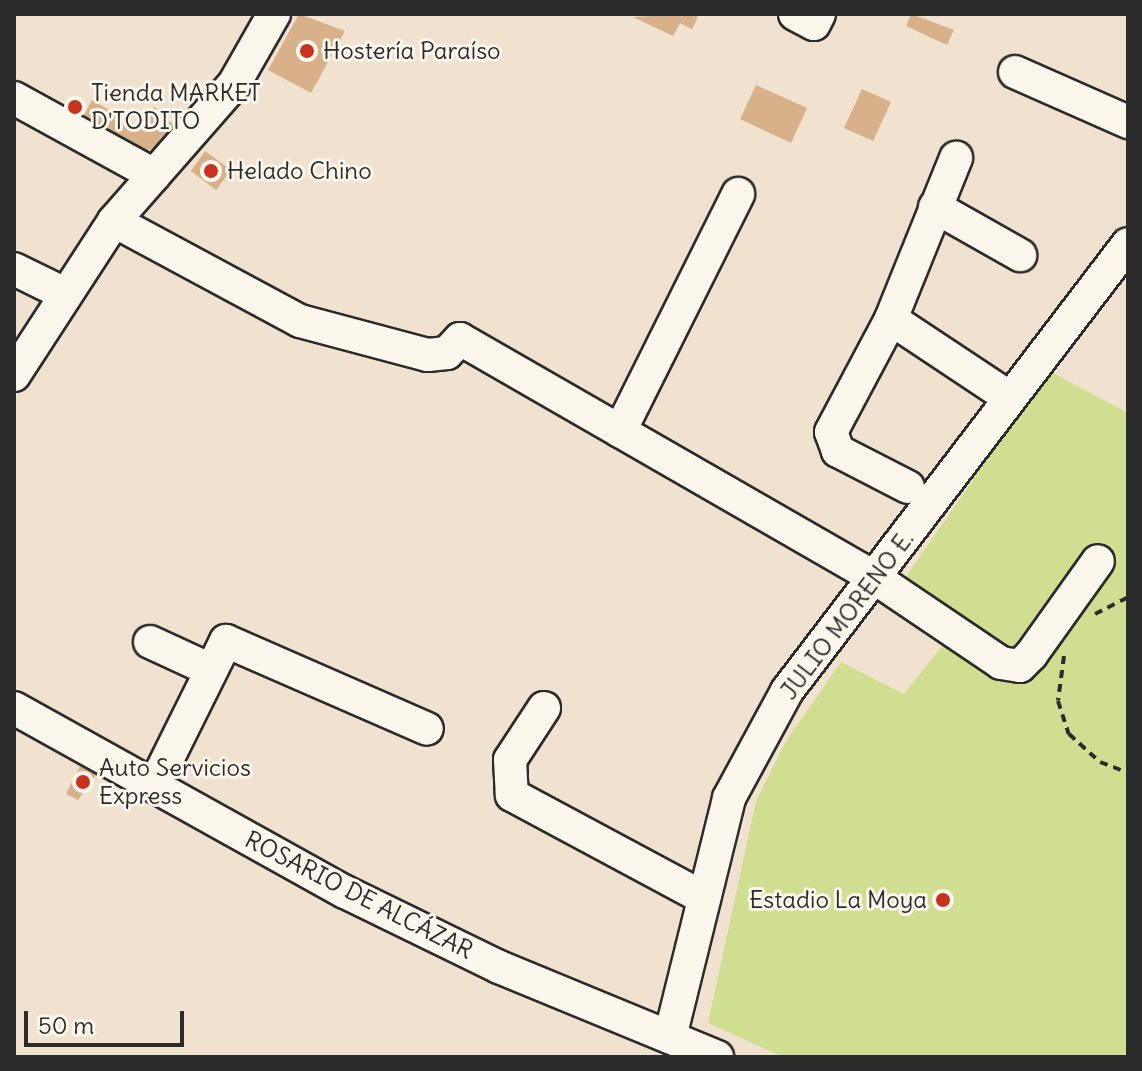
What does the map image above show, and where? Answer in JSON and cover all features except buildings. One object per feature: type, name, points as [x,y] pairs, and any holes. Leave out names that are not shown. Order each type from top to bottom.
[{"type":"street","points":[[14,375],[114,221],[234,84],[274,14]]},
{"type":"street","points":[[795,14],[814,24],[819,14]]},
{"type":"street","points":[[1015,72],[1128,122]]},
{"type":"street","points":[[14,98],[154,175]]},
{"type":"street","points":[[908,487],[838,451],[831,432],[891,319],[956,158]]},
{"type":"street","points":[[620,431],[738,194]]},
{"type":"street","points":[[935,207],[1020,255]]},
{"type":"street","points":[[114,221],[300,321],[428,355],[447,353],[460,339],[875,578],[1001,663],[1020,666],[1098,561]]},
{"type":"street","name":"JULIO MORENO E.","points":[[670,1037],[729,798],[787,691],[1128,244]]},
{"type":"street","points":[[14,269],[65,294]]},
{"type":"street","points":[[891,319],[1010,398]]},
{"type":"street","points":[[154,786],[211,670],[232,641],[427,729]]},
{"type":"street","points":[[150,642],[211,670]]},
{"type":"street","name":"ROSARIO DE ALCÁZAR","points":[[14,708],[345,892],[717,1057]]},
{"type":"street","points":[[544,708],[510,760],[512,795],[704,898]]},
{"type":"path","points":[[1089,620],[1128,597]]},
{"type":"path","points":[[1067,648],[1058,701],[1069,734],[1100,762],[1128,773]]},
{"type":"green space","points":[[1049,371],[1128,413],[1128,1057],[783,1057],[708,1023],[756,801],[786,741],[841,662],[904,694],[953,632],[898,588]]},
{"type":"place","name":"Hostería Paraíso","points":[[307,51]]},
{"type":"place","name":"Tienda MARKET D'TODITO","points":[[75,107]]},
{"type":"place","name":"Helado Chino","points":[[211,171]]},
{"type":"place","name":"Auto Servicios Express","points":[[83,782]]},
{"type":"place","name":"Estadio La Moya","points":[[943,900]]}]
